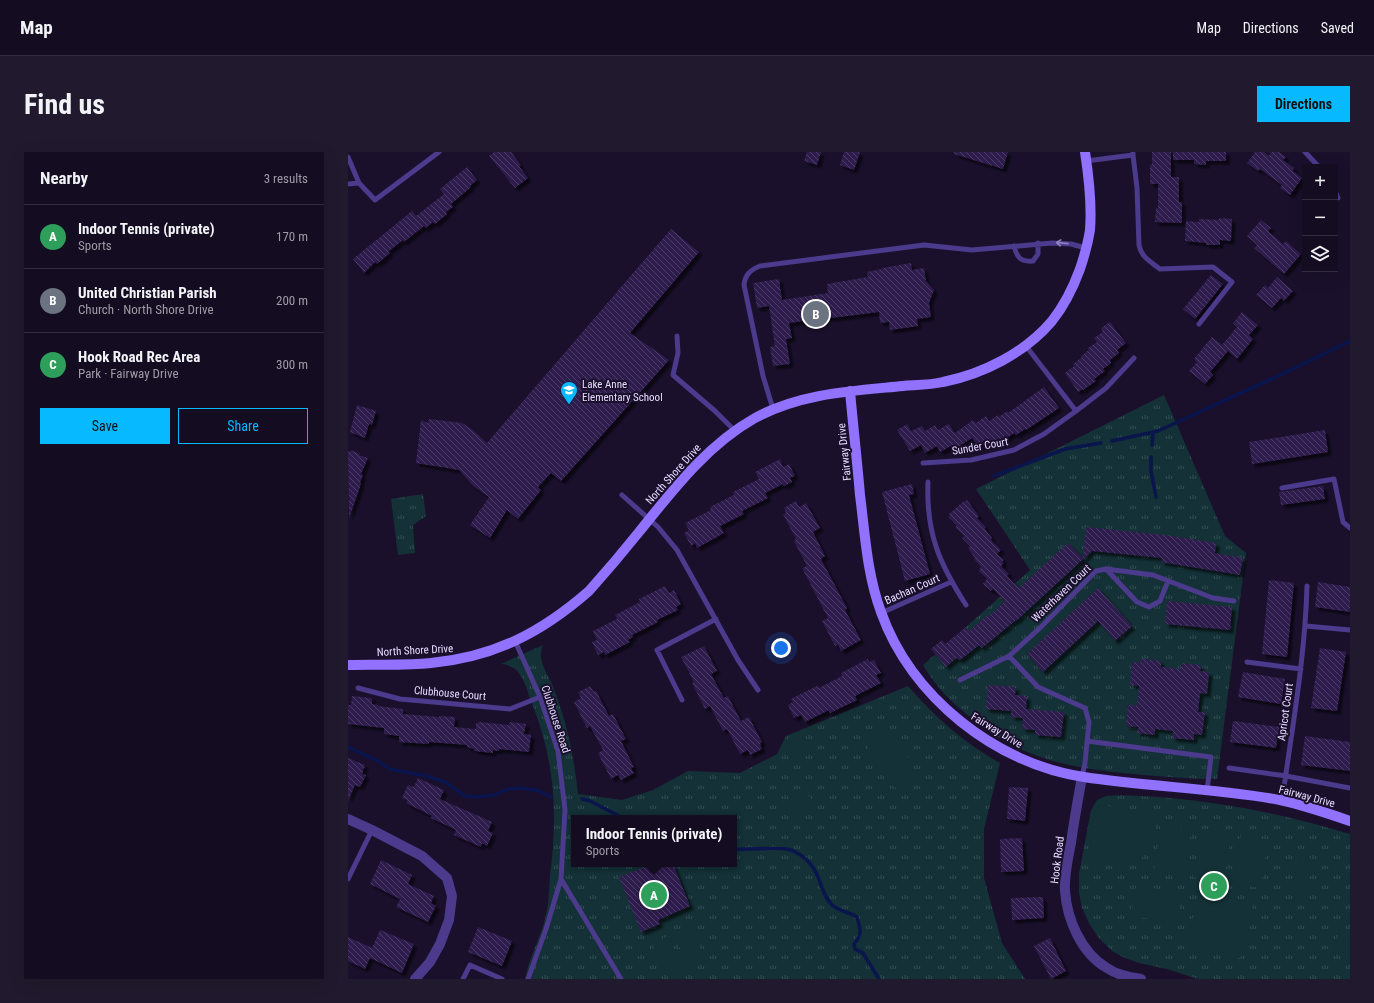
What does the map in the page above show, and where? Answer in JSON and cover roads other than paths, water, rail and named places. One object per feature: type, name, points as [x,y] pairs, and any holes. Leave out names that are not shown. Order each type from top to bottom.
[{"type":"street","name":"North Shore Drive","points":[[348,665],[429,664],[477,656],[515,641],[547,624],[569,609],[606,572],[649,519],[699,462],[735,431],[773,409],[801,399],[825,394],[942,383],[984,370],[1026,346],[1052,321],[1064,304],[1075,283],[1090,230],[1089,188],[1086,156]]},
{"type":"street","name":"Fairway Drive","points":[[850,391],[867,554],[872,584],[881,613],[903,657],[920,680],[939,702],[962,722],[983,738],[1007,752],[1058,772],[1082,777],[1251,795],[1282,801],[1350,821]]},
{"type":"street","name":"Hook Road","points":[[1082,777],[1065,874],[1065,891],[1069,914],[1077,934],[1094,959],[1119,975],[1141,979]]},
{"type":"street","points":[[348,819],[422,856],[447,878],[452,896],[449,920],[440,944],[430,962],[416,979]]},
{"type":"lane","points":[[348,157],[359,183],[375,200],[439,152]]},
{"type":"lane","points":[[1305,152],[1316,164]]},
{"type":"lane","points":[[1086,156],[1133,154],[1139,245],[1144,257],[1160,269],[1213,267],[1232,282],[1199,324]]},
{"type":"lane","points":[[348,184],[359,183]]},
{"type":"lane","points":[[773,409],[763,376],[744,285],[747,274],[752,269],[766,265],[924,245],[972,250],[1061,243],[1086,248]]},
{"type":"lane","points":[[1014,246],[1015,252],[1019,258],[1026,262],[1033,261],[1038,254],[1038,244]]},
{"type":"lane","points":[[677,336],[678,352],[673,375],[715,411],[735,431]]},
{"type":"lane","points":[[1026,346],[1076,411]]},
{"type":"lane","name":"Sunder Court","points":[[923,463],[971,460],[1014,450],[1044,434],[1106,388],[1134,358]]},
{"type":"lane","points":[[1282,488],[1334,479],[1343,522],[1350,528]]},
{"type":"lane","name":"Bachan Court","points":[[928,482],[929,520],[932,533],[942,564],[951,582],[966,605]]},
{"type":"lane","points":[[622,495],[649,519],[676,550],[738,660],[758,690]]},
{"type":"lane","points":[[1106,569],[1137,602],[1149,607],[1160,601],[1168,581]]},
{"type":"lane","name":"Waterhaven Court","points":[[960,680],[1009,656],[1042,626],[1096,571],[1106,569],[1153,575],[1213,598],[1234,602]]},
{"type":"lane","name":"Bachan Court","points":[[881,613],[951,582]]},
{"type":"lane","name":"Apricot Court","points":[[1282,801],[1306,626],[1307,586]]},
{"type":"lane","points":[[682,700],[657,650],[716,619]]},
{"type":"lane","points":[[1306,626],[1350,630]]},
{"type":"lane","name":"Clubhouse Road","points":[[515,641],[540,697],[558,751],[565,810],[561,879],[546,929],[528,979]]},
{"type":"lane","points":[[1009,656],[1038,687],[1085,708],[1089,722],[1082,777]]},
{"type":"lane","points":[[1247,662],[1301,669]]},
{"type":"lane","name":"Clubhouse Court","points":[[358,688],[400,699],[510,709],[540,697]]},
{"type":"lane","points":[[1087,741],[1211,757],[1207,791]]},
{"type":"lane","points":[[1229,768],[1286,776],[1350,788]]},
{"type":"lane","points":[[348,879],[372,830]]},
{"type":"lane","points":[[561,879],[621,979]]},
{"type":"lane","points":[[463,979],[470,965],[502,979]]},
{"type":"waterway","points":[[1112,441],[1158,431],[1350,341]]},
{"type":"waterway","points":[[1152,445],[1153,432]]},
{"type":"waterway","points":[[994,476],[1065,449],[1101,443]]},
{"type":"waterway","points":[[1151,457],[1151,471],[1156,497]]},
{"type":"waterway","points":[[348,747],[378,761],[390,769],[426,776],[445,782],[465,796],[477,797],[495,795],[508,789],[522,788],[539,791],[551,797]]},
{"type":"waterway","points":[[582,799],[590,801],[617,815]]},
{"type":"waterway","points":[[737,849],[787,849],[806,859],[816,872],[829,902],[838,909],[857,917],[860,934],[854,944],[855,949],[863,953],[879,979]]},
{"type":"place","name":"United Christian Parish","points":[[816,314]]},
{"type":"place","name":"Lake Anne Elementary School","points":[[569,405]]},
{"type":"place","name":"Hook Road Rec Area","points":[[1214,886]]},
{"type":"place","name":"Indoor Tennis (private)","points":[[654,895]]}]
